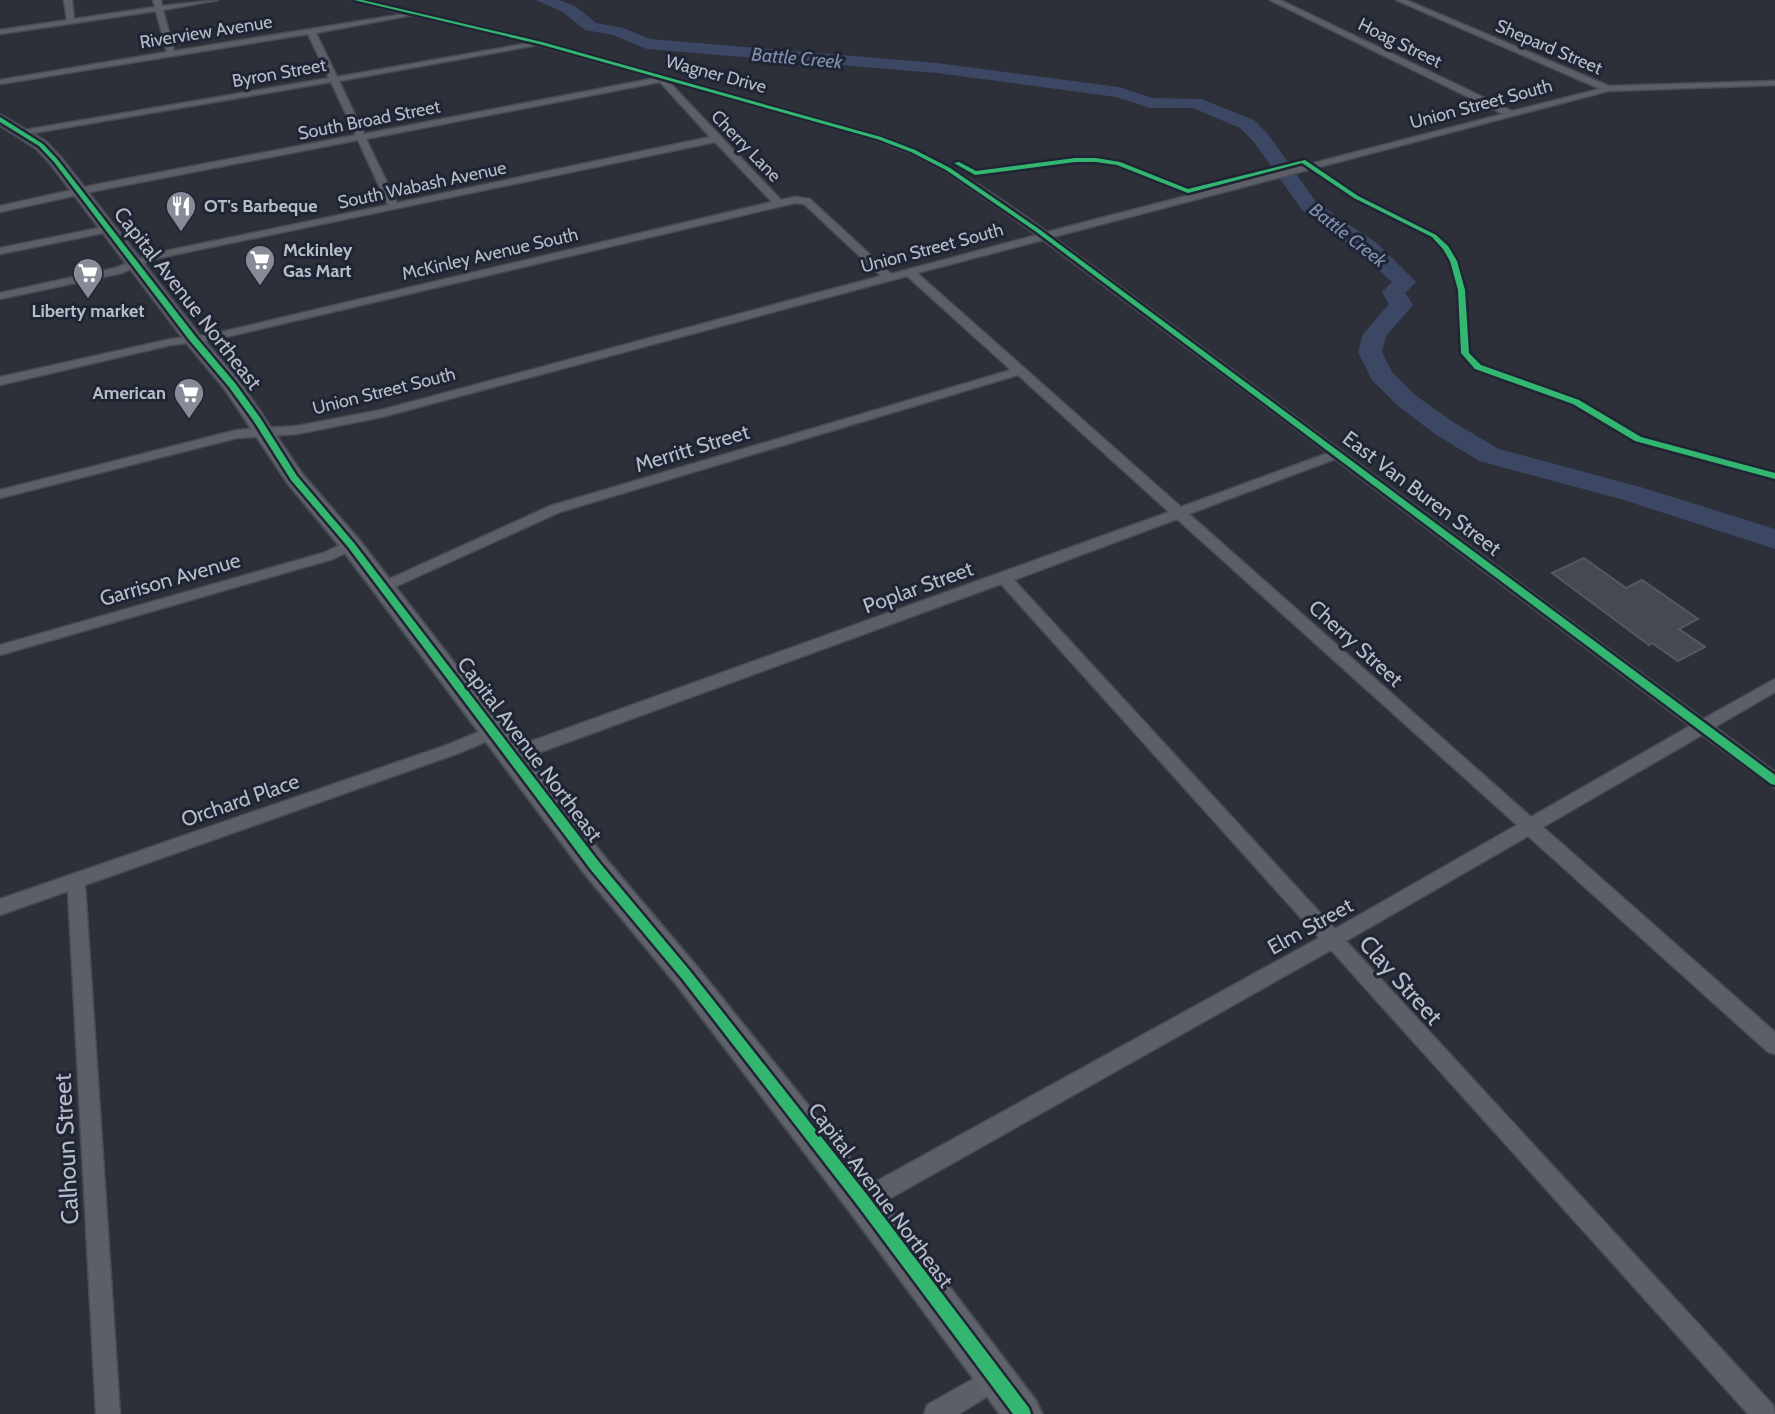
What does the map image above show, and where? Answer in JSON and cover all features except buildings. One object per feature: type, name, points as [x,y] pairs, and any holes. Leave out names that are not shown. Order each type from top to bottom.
[{"type":"main road","name":"Capital Avenue Northeast","points":[[0,119],[25,133],[56,160],[193,339],[232,385],[294,478],[351,545],[510,755],[863,1201],[1023,1414]]},
{"type":"street","points":[[68,0],[71,21]]},
{"type":"street","points":[[0,32],[158,4],[214,0]]},
{"type":"street","name":"Wagner Drive","points":[[356,0],[540,43],[664,79],[775,107],[913,151],[976,186],[1045,236]]},
{"type":"street","name":"Hoag Street","points":[[1274,0],[1511,114]]},
{"type":"street","name":"Shepard Street","points":[[1400,0],[1608,89]]},
{"type":"street","points":[[158,4],[172,54]]},
{"type":"street","name":"Riverview Avenue","points":[[0,82],[416,14]]},
{"type":"street","points":[[311,31],[394,207]]},
{"type":"street","name":"Byron Street","points":[[25,133],[540,43]]},
{"type":"street","name":"South Broad Street","points":[[0,209],[664,79]]},
{"type":"street","name":"Cherry Lane","points":[[664,79],[664,84],[779,204]]},
{"type":"street","name":"Union Street South","points":[[0,494],[237,434],[297,430],[383,413],[1608,89],[1775,83]]},
{"type":"street","name":"South Wabash Avenue","points":[[0,296],[118,271],[151,257],[716,139]]},
{"type":"street","name":"McKinley Avenue South","points":[[0,381],[213,337],[795,200],[807,201],[889,278]]},
{"type":"street","points":[[0,251],[109,229]]},
{"type":"street","name":"East Van Buren Street","points":[[1045,236],[1775,781]]},
{"type":"street","name":"Cherry Street","points":[[909,272],[1775,1045]]},
{"type":"street","name":"Merritt Street","points":[[383,587],[553,510],[1020,371]]},
{"type":"street","name":"Poplar Street","points":[[510,755],[1004,578],[1338,454]]},
{"type":"street","name":"Garrison Avenue","points":[[0,650],[328,556],[351,545]]},
{"type":"street","name":"Clay Street","points":[[1004,578],[1764,1414]]},
{"type":"street","name":"Elm Street","points":[[863,1201],[1332,940],[1775,685]]},
{"type":"street","name":"Orchard Place","points":[[0,907],[453,749],[493,732]]},
{"type":"street","name":"Calhoun Street","points":[[76,881],[108,1414]]},
{"type":"street","points":[[936,1414],[996,1378]]},
{"type":"waterway","name":"Battle Creek","points":[[544,0],[569,9],[591,27],[617,31],[647,44],[937,68],[1119,92],[1150,103],[1195,103],[1247,124],[1261,138],[1309,206],[1370,249],[1405,282],[1393,292],[1401,305],[1375,334],[1370,352],[1381,375],[1406,400],[1444,428],[1489,455],[1634,494],[1775,539]]},
{"type":"cycle path","points":[[356,0],[540,43],[879,138],[948,169],[1037,230],[1775,781]]},
{"type":"cycle path","points":[[0,119],[41,145],[56,161],[193,339],[232,385],[294,478],[351,545],[595,866],[687,976],[863,1201],[1023,1414]]},
{"type":"cycle path","points":[[957,163],[975,173],[1075,160],[1096,160],[1118,163],[1188,191],[1303,161],[1356,197],[1434,236],[1445,247],[1453,261],[1462,290],[1465,353],[1478,367],[1576,402],[1638,439],[1775,476]]},
{"type":"place","name":"OT's Barbeque","points":[[181,233]]},
{"type":"place","name":"Mckinley Gas Mart","points":[[260,287]]},
{"type":"place","name":"Liberty market","points":[[88,300]]},
{"type":"place","name":"American","points":[[189,420]]}]
